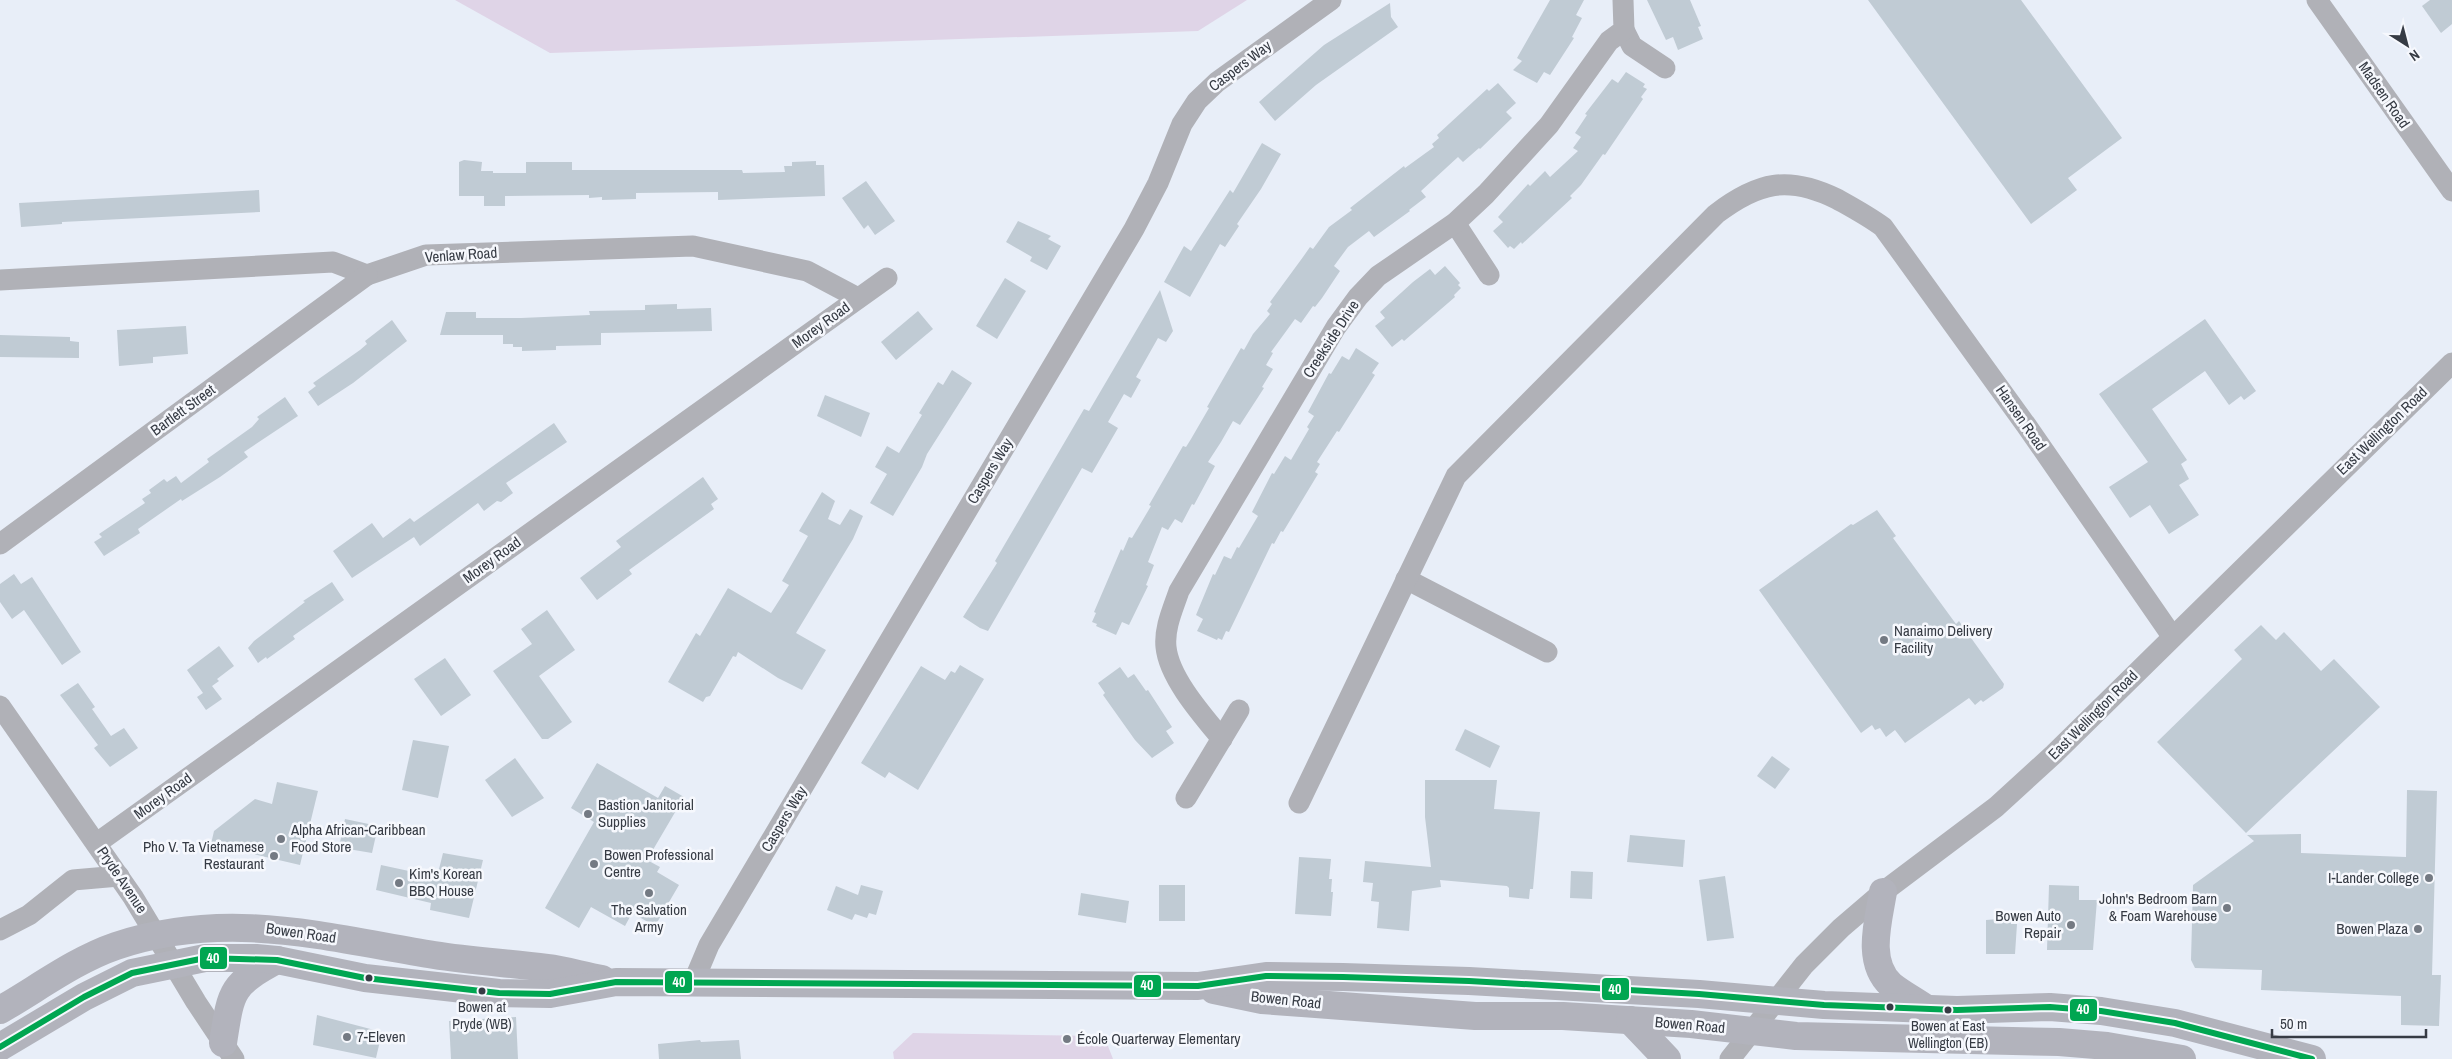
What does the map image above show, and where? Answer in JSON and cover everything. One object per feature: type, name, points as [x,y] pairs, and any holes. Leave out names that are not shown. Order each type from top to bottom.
[{"type":"main road","points":[[1883,892],[1876,944],[1877,960],[1891,985],[1927,1009]]},
{"type":"main road","name":"Bowen Road","points":[[0,1010],[93,956],[116,946],[158,936],[201,929],[267,927],[483,962],[547,968],[616,982],[1198,986],[1266,976],[1343,977],[1497,982],[1927,1009],[2050,1007],[2125,1014],[2198,1028],[2312,1059]]},
{"type":"main road","name":"Bowen Road","points":[[0,1048],[108,984],[132,973],[205,958],[225,957],[277,960],[365,978],[499,993],[550,994],[616,982]]},
{"type":"main road","points":[[229,1051],[228,1010],[236,990],[250,974],[277,960]]},
{"type":"main road","name":"Bowen Road","points":[[1198,986],[1262,1000],[1475,1016],[1563,1016],[1630,1020],[1691,1024],[1796,1036],[2059,1042],[2115,1047],[2182,1059]]},
{"type":"main road","points":[[1630,1020],[1667,1059]]},
{"type":"street","name":"Caspers Way","points":[[693,983],[709,945],[1134,229],[1158,183],[1182,124],[1197,101],[1216,82],[1331,0]]},
{"type":"street","points":[[1623,0],[1624,30],[1632,46],[1665,68]]},
{"type":"street","name":"Madsen Road","points":[[2317,0],[2452,191]]},
{"type":"street","name":"Creekside Drive","points":[[1222,739],[1188,698],[1166,648],[1168,622],[1180,591],[1336,326],[1347,312],[1378,276],[1455,223],[1532,145],[1609,41],[1624,30]]},
{"type":"street","name":"Hansen Road","points":[[1299,802],[1456,476],[1716,214],[1750,192],[1789,184],[1814,188],[1858,210],[1883,227],[1891,236],[2032,433],[2172,636]]},
{"type":"street","points":[[1455,223],[1489,275]]},
{"type":"street","name":"Venlaw Road","points":[[367,275],[426,255],[693,246],[807,271],[858,298]]},
{"type":"street","points":[[0,280],[333,262],[367,275]]},
{"type":"street","name":"Bartlett Street","points":[[0,544],[367,275]]},
{"type":"street","name":"Morey Road","points":[[97,843],[888,278]]},
{"type":"street","name":"East Wellington Road","points":[[1730,1059],[1804,965],[1842,928],[1883,892],[1996,807],[2054,754],[2452,363]]},
{"type":"street","points":[[1406,579],[1547,652]]},
{"type":"street","name":"Pryde Avenue","points":[[0,706],[119,876],[229,1051]]},
{"type":"street","points":[[1186,798],[1239,710]]},
{"type":"street","points":[[0,930],[29,915],[74,880],[119,876]]},
{"type":"shaded area","points":[[455,0],[1247,0],[1198,31],[550,53]]},
{"type":"shaded area","points":[[913,1033],[1098,1036],[1108,1046],[1113,1059],[894,1059],[893,1052]]},
{"type":"building","points":[[1550,0],[1584,0],[1576,15],[1582,18],[1572,37],[1574,38],[1550,75],[1544,72],[1537,83],[1513,70],[1522,61],[1517,58]]},
{"type":"building","points":[[1647,0],[1690,0],[1701,26],[1698,27],[1703,39],[1678,50],[1673,37],[1666,40]]},
{"type":"building","points":[[1868,0],[2021,0],[2122,138],[2068,178],[2077,190],[2031,224]]},
{"type":"building","points":[[2430,0],[2452,0],[2452,24],[2441,33],[2422,6]]},
{"type":"building","points":[[1390,3],[1391,17],[1398,27],[1316,85],[1275,121],[1259,102],[1324,45]]},
{"type":"building","points":[[1626,72],[1645,84],[1643,87],[1647,89],[1641,97],[1643,99],[1605,155],[1603,154],[1581,185],[1570,196],[1572,198],[1522,244],[1521,242],[1514,249],[1510,246],[1508,248],[1493,231],[1503,222],[1498,217],[1528,184],[1530,186],[1545,171],[1550,177],[1578,151],[1573,148],[1581,137],[1575,133],[1587,115],[1585,114],[1612,79],[1618,83]]},
{"type":"building","points":[[1498,83],[1516,103],[1506,112],[1512,118],[1480,149],[1463,162],[1458,157],[1421,191],[1426,197],[1410,211],[1374,237],[1369,231],[1348,247],[1334,266],[1340,271],[1322,298],[1315,307],[1313,306],[1301,323],[1295,319],[1271,352],[1273,353],[1266,365],[1273,369],[1262,387],[1264,388],[1240,425],[1233,421],[1208,462],[1215,466],[1194,505],[1192,504],[1182,523],[1175,519],[1168,530],[1162,527],[1148,562],[1154,565],[1146,585],[1148,586],[1129,625],[1122,622],[1116,635],[1096,626],[1097,624],[1092,622],[1096,613],[1094,612],[1121,549],[1123,551],[1129,537],[1132,538],[1183,446],[1186,447],[1209,408],[1207,407],[1241,348],[1244,350],[1253,334],[1270,314],[1267,311],[1272,304],[1270,302],[1310,247],[1313,249],[1329,227],[1352,210],[1350,208],[1404,166],[1405,168],[1434,147],[1432,144],[1439,138],[1437,135],[1487,89],[1489,91]]},
{"type":"building","points":[[1262,143],[1281,154],[1261,189],[1237,224],[1239,226],[1225,247],[1220,244],[1190,297],[1164,282],[1184,246],[1191,251],[1230,190],[1233,193]]},
{"type":"building","points":[[464,160],[482,162],[481,171],[493,171],[493,173],[526,173],[526,162],[572,162],[572,170],[742,170],[743,173],[785,172],[784,166],[792,166],[792,162],[816,161],[816,165],[824,165],[825,196],[718,200],[718,192],[636,193],[636,199],[602,200],[602,197],[589,198],[589,195],[505,196],[505,206],[484,206],[484,196],[459,196],[459,162]]},
{"type":"building","points":[[866,181],[895,221],[875,235],[868,225],[864,229],[842,198]]},
{"type":"building","points":[[259,190],[260,212],[62,222],[62,224],[21,227],[19,203]]},
{"type":"building","points":[[1018,221],[1051,236],[1048,239],[1061,246],[1047,270],[1030,261],[1032,257],[1006,242]]},
{"type":"building","points":[[1445,266],[1460,283],[1458,285],[1461,288],[1454,295],[1455,297],[1404,341],[1402,339],[1392,347],[1375,326],[1385,318],[1380,312],[1430,269],[1435,275]]},
{"type":"building","points":[[1005,278],[1026,291],[997,339],[976,326]]},
{"type":"building","points":[[1160,290],[1173,331],[1166,342],[1158,338],[1136,377],[1141,380],[1131,398],[1124,394],[1108,422],[1118,428],[1092,473],[1082,468],[988,631],[980,628],[963,617],[997,563],[995,561],[1084,409],[1089,411]]},
{"type":"building","points":[[677,304],[677,309],[711,308],[712,331],[601,333],[601,345],[556,346],[556,350],[522,351],[522,347],[513,347],[513,344],[503,344],[503,335],[440,335],[446,312],[476,312],[476,318],[521,318],[590,315],[589,311],[645,310],[645,305]]},
{"type":"building","points":[[918,311],[933,329],[896,360],[881,342]]},
{"type":"building","points":[[2205,319],[2256,391],[2244,400],[2241,396],[2229,405],[2205,371],[2152,409],[2187,460],[2181,464],[2189,479],[2179,485],[2199,515],[2169,534],[2150,505],[2130,518],[2109,487],[2148,462],[2099,394]]},
{"type":"building","points":[[392,320],[407,341],[353,383],[318,406],[308,392],[316,386],[313,383],[360,350],[367,344],[365,341]]},
{"type":"building","points":[[186,326],[188,354],[153,357],[153,363],[119,366],[117,330]]},
{"type":"building","points":[[0,335],[70,337],[70,341],[79,342],[79,358],[0,357]]},
{"type":"building","points":[[1356,348],[1379,363],[1372,373],[1375,375],[1339,432],[1337,431],[1317,462],[1320,464],[1315,472],[1318,474],[1283,532],[1281,531],[1274,544],[1272,543],[1229,632],[1226,631],[1222,640],[1218,638],[1217,640],[1197,631],[1203,619],[1196,615],[1213,574],[1215,575],[1224,556],[1231,559],[1237,547],[1239,548],[1258,516],[1252,512],[1272,473],[1274,474],[1285,456],[1291,460],[1309,429],[1307,427],[1314,416],[1308,412],[1329,373],[1331,374],[1342,356],[1349,360]]},
{"type":"building","points":[[952,370],[972,383],[927,454],[922,467],[893,516],[870,503],[887,474],[875,467],[887,446],[899,453],[922,415],[919,413],[938,382],[943,385]]},
{"type":"building","points":[[825,395],[870,413],[861,437],[817,416]]},
{"type":"building","points":[[285,397],[298,416],[244,452],[248,457],[182,501],[181,499],[138,529],[140,533],[104,556],[94,542],[102,537],[99,534],[145,503],[142,499],[151,493],[149,490],[164,479],[167,482],[176,476],[181,483],[209,462],[207,459],[252,427],[259,419],[257,417]]},
{"type":"building","points":[[554,423],[567,442],[506,483],[513,493],[501,502],[497,501],[484,511],[478,503],[420,546],[414,537],[352,578],[333,551],[372,523],[383,538],[410,518],[414,522]]},
{"type":"building","points":[[703,477],[718,499],[711,504],[714,509],[629,570],[632,574],[597,600],[580,578],[621,547],[616,541]]},
{"type":"building","points":[[822,492],[835,501],[828,519],[840,525],[850,509],[863,516],[853,539],[796,633],[826,650],[802,690],[778,678],[738,652],[736,657],[733,656],[710,696],[706,697],[703,702],[668,682],[696,633],[700,636],[728,588],[771,613],[789,585],[782,581],[808,536],[799,531]]},
{"type":"building","name":"Nanaimo Delivery Facility","points":[[1877,510],[1896,536],[1893,538],[1956,624],[1959,621],[2004,684],[2003,688],[1983,702],[1981,700],[1975,705],[1969,698],[1905,743],[1895,730],[1886,737],[1880,728],[1875,730],[1872,725],[1861,733],[1759,590],[1851,524],[1853,525]]},
{"type":"building","points":[[14,574],[21,584],[32,577],[81,652],[62,665],[24,610],[12,619],[0,602],[0,584]]},
{"type":"building","points":[[332,582],[344,600],[293,636],[295,639],[267,659],[266,657],[258,663],[248,648],[254,641],[305,602],[303,601]]},
{"type":"building","points":[[547,610],[575,650],[539,676],[572,722],[548,739],[542,739],[493,671],[532,644],[521,629]]},
{"type":"building","points":[[2261,625],[2276,640],[2284,632],[2321,671],[2334,659],[2380,707],[2246,833],[2157,742],[2242,659],[2234,650]]},
{"type":"building","points":[[219,646],[234,666],[217,679],[219,681],[212,686],[222,699],[206,710],[197,697],[203,693],[187,670]]},
{"type":"building","points":[[445,658],[471,695],[441,716],[414,679]]},
{"type":"building","points":[[960,665],[984,679],[918,790],[889,772],[885,778],[861,763],[921,666],[945,680],[951,671],[955,673]]},
{"type":"building","points":[[1120,667],[1128,678],[1134,674],[1146,691],[1148,690],[1172,727],[1166,731],[1174,743],[1152,758],[1135,740],[1103,695],[1105,693],[1098,683]]},
{"type":"building","points":[[78,683],[95,707],[92,709],[111,736],[124,728],[138,748],[110,767],[94,748],[98,745],[60,695]]},
{"type":"building","points":[[1465,729],[1500,746],[1490,768],[1455,750]]},
{"type":"building","points":[[413,740],[449,746],[438,798],[402,790]]},
{"type":"building","points":[[1772,756],[1790,769],[1775,789],[1757,776]]},
{"type":"building","points":[[515,758],[544,798],[512,817],[485,780]]},
{"type":"building","points":[[597,763],[658,798],[665,786],[684,797],[647,860],[660,867],[657,872],[679,885],[655,926],[632,913],[625,926],[591,907],[579,928],[545,908],[594,822],[571,808]]},
{"type":"building","points":[[1425,780],[1497,780],[1494,809],[1540,812],[1533,889],[1530,889],[1529,899],[1509,897],[1509,888],[1507,886],[1440,880],[1441,887],[1412,891],[1409,931],[1377,928],[1379,902],[1371,901],[1373,883],[1363,882],[1365,861],[1431,867],[1425,817]]},
{"type":"building","points":[[277,782],[318,791],[300,865],[211,844],[214,831],[255,799],[272,804]]},
{"type":"building","points":[[2407,790],[2437,791],[2432,975],[2441,975],[2439,1026],[2401,1025],[2401,996],[2261,990],[2262,970],[2195,968],[2191,960],[2193,885],[2254,841],[2247,835],[2301,834],[2301,853],[2406,857]]},
{"type":"building","points":[[345,819],[378,826],[372,853],[342,848],[343,843],[340,842]]},
{"type":"building","points":[[1630,835],[1685,840],[1683,867],[1627,862]]},
{"type":"building","points":[[443,853],[483,860],[469,918],[430,910],[431,903],[376,890],[381,865],[437,877]]},
{"type":"building","points":[[1299,857],[1331,859],[1329,879],[1332,879],[1331,892],[1333,892],[1331,916],[1295,914]]},
{"type":"building","points":[[1571,871],[1593,872],[1592,899],[1570,898]]},
{"type":"building","points":[[1725,876],[1734,938],[1707,941],[1699,880]]},
{"type":"building","points":[[861,885],[883,891],[876,915],[869,913],[867,918],[855,914],[852,920],[827,910],[836,886],[858,895]]},
{"type":"building","points":[[1159,885],[1185,885],[1185,921],[1159,921]]},
{"type":"building","name":"Bowen Auto Repair","points":[[2049,885],[2079,886],[2079,900],[2097,900],[2093,950],[2047,950]]},
{"type":"building","points":[[1081,893],[1129,901],[1126,923],[1078,915]]},
{"type":"building","points":[[2011,918],[2011,924],[2017,924],[2015,954],[1986,954],[1986,920]]},
{"type":"building","name":"7-Eleven","points":[[317,1015],[382,1032],[376,1058],[313,1045]]},
{"type":"building","points":[[516,1017],[518,1059],[451,1059],[449,1021]]},
{"type":"building","points":[[700,1040],[701,1042],[739,1040],[741,1059],[659,1059],[658,1044]]},
{"type":"transit line","name":"40","points":[[0,1047],[84,997],[132,973],[205,958],[277,960],[365,978],[499,993],[550,994],[616,982],[1198,986],[1266,976],[1469,981],[1699,994],[1824,1005],[1957,1010],[2050,1007],[2101,1011],[2175,1023],[2312,1059]]},
{"type":"place","name":"Nanaimo Delivery Facility","points":[[1884,640]]},
{"type":"place","name":"Bastion Janitorial Supplies","points":[[588,814]]},
{"type":"place","name":"Alpha African-Caribbean Food Store","points":[[281,839]]},
{"type":"place","name":"Pho V. Ta Vietnamese Restaurant","points":[[274,856]]},
{"type":"place","name":"Bowen Professional Centre","points":[[594,864]]},
{"type":"place","name":"I-Lander College","points":[[2429,878]]},
{"type":"place","name":"Kim's Korean BBQ House","points":[[399,883]]},
{"type":"place","name":"The Salvation Army","points":[[649,893]]},
{"type":"place","name":"John's Bedroom Barn & Foam Warehouse","points":[[2227,908]]},
{"type":"place","name":"Bowen Auto Repair","points":[[2071,925]]},
{"type":"place","name":"Bowen Plaza","points":[[2418,929]]},
{"type":"place","name":"Bowen at Pryde (WB)","points":[[482,991]]},
{"type":"place","name":"Bowen at East Wellington (EB)","points":[[1948,1010]]},
{"type":"place","name":"7-Eleven","points":[[347,1037]]},
{"type":"place","name":"École Quarterway Elementary","points":[[1067,1039]]}]
